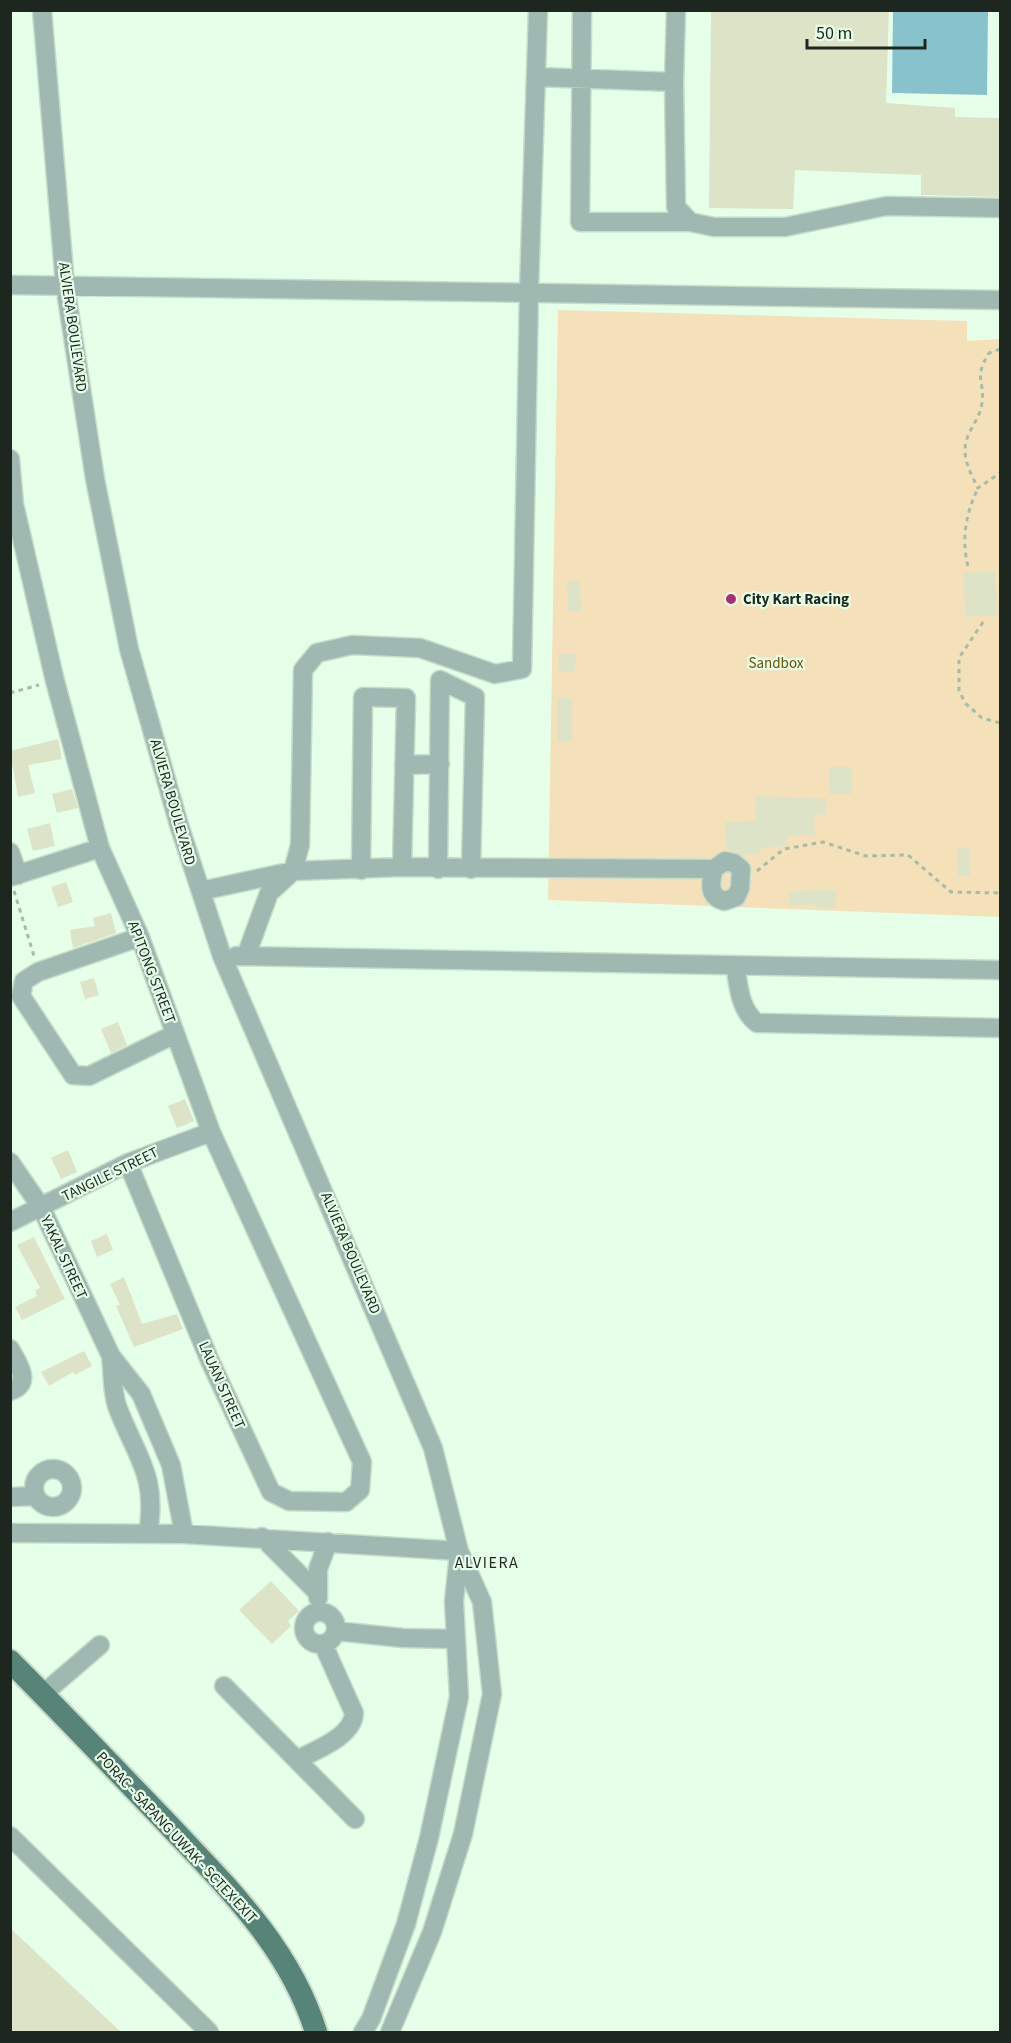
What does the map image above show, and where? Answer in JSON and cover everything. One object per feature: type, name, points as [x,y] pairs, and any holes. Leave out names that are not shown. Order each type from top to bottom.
[{"type":"main road","name":"PORAC - SAPANG UWAK - SCTEX EXIT","points":[[10,1661],[231,1891],[268,1937],[292,1973],[308,2006],[316,2032]]},
{"type":"street","name":"ALVIERA BOULEVARD","points":[[42,10],[65,285],[95,478],[129,650],[179,825],[222,957],[434,1448],[459,1551]]},
{"type":"street","points":[[246,956],[270,893],[293,872],[300,845],[303,670],[317,653],[352,645],[420,648],[495,674],[522,669],[529,291],[538,10]]},
{"type":"street","points":[[582,10],[579,77],[580,222],[690,222],[714,227],[785,227],[886,206],[1000,208]]},
{"type":"street","points":[[676,10],[674,82],[676,207],[690,222]]},
{"type":"street","points":[[537,76],[674,82]]},
{"type":"street","points":[[10,285],[529,291],[1000,300]]},
{"type":"street","name":"APITONG STREET","points":[[10,459],[12,504],[55,681],[100,848],[140,937],[211,1132],[362,1462]]},
{"type":"street","points":[[438,869],[440,680],[476,697],[471,869]]},
{"type":"street","points":[[361,870],[363,697],[406,698],[402,867]]},
{"type":"street","points":[[404,765],[440,764]]},
{"type":"street","points":[[10,852],[14,876],[100,848]]},
{"type":"street","points":[[201,891],[293,872],[402,867],[714,869],[725,861],[734,863],[741,869],[736,897],[728,901],[719,900],[711,889],[714,869]]},
{"type":"street","points":[[140,937],[38,972],[24,981],[21,996],[74,1075],[89,1076],[175,1034]]},
{"type":"street","points":[[222,957],[1000,970]]},
{"type":"street","points":[[735,965],[744,1006],[748,1016],[757,1023],[1000,1028]]},
{"type":"street","name":"TANGILE STREET","points":[[10,1222],[128,1163],[211,1132]]},
{"type":"street","name":"YAKAL STREET","points":[[10,1162],[41,1207],[111,1356],[141,1394],[171,1465],[184,1534]]},
{"type":"street","name":"LAUAN STREET","points":[[128,1163],[210,1360],[271,1492],[289,1501],[346,1502],[360,1490],[362,1462]]},
{"type":"street","points":[[10,1349],[23,1374],[23,1381],[17,1389],[10,1391]]},
{"type":"street","name":"YAKAL STREET","points":[[111,1356],[117,1405],[148,1473],[153,1507],[148,1533]]},
{"type":"street","points":[[132,1437],[153,1427]]},
{"type":"street","points":[[10,1497],[35,1496]]},
{"type":"street","points":[[10,1533],[148,1533],[262,1537],[459,1551]]},
{"type":"street","points":[[262,1537],[316,1591]]},
{"type":"street","points":[[321,1612],[316,1591],[318,1569],[328,1542]]},
{"type":"street","points":[[459,1551],[482,1602],[492,1694],[463,1834],[432,1932],[389,2032],[367,2026],[406,1924],[429,1838],[459,1697],[454,1601],[459,1551]]},
{"type":"street","points":[[297,1760],[347,1731],[354,1721],[354,1713],[323,1644],[310,1640],[305,1629],[309,1617],[321,1612],[333,1618],[336,1631],[333,1637],[323,1644]]},
{"type":"street","points":[[336,1631],[403,1638],[456,1639]]},
{"type":"street","points":[[43,1694],[100,1645]]},
{"type":"street","points":[[224,1686],[355,1819]]},
{"type":"street","points":[[10,1836],[209,2032]]},
{"type":"path","points":[[978,488],[967,466],[966,442],[976,423],[982,400],[979,380],[982,364],[989,352],[1000,349]]},
{"type":"path","points":[[968,566],[964,550],[970,504],[978,488],[1000,473]]},
{"type":"path","points":[[983,622],[959,658],[959,690],[965,703],[982,718],[1000,723]]},
{"type":"path","points":[[10,693],[55,681]]},
{"type":"path","points":[[740,884],[784,849],[823,842],[866,856],[908,855],[951,892],[1000,893]]},
{"type":"path","points":[[14,876],[14,890],[38,972]]},
{"type":"green space","name":"Sandbox","points":[[558,310],[967,321],[967,341],[1000,339],[1000,917],[548,900]]},
{"type":"water","points":[[893,11],[988,11],[987,95],[892,93]]},
{"type":"building","points":[[711,10],[889,10],[886,103],[955,108],[955,117],[1000,118],[1000,197],[921,195],[921,175],[795,170],[793,209],[709,208]]},
{"type":"building","points":[[995,571],[998,615],[966,617],[963,573]]},
{"type":"building","points":[[567,581],[580,581],[581,611],[568,611]]},
{"type":"building","points":[[559,654],[576,654],[575,672],[558,672]]},
{"type":"building","points":[[557,698],[572,698],[572,742],[557,742]]},
{"type":"building","points":[[58,739],[62,759],[28,765],[35,793],[18,797],[10,751]]},
{"type":"building","points":[[829,767],[852,767],[852,794],[830,794]]},
{"type":"building","points":[[72,789],[78,808],[57,813],[52,794]]},
{"type":"building","points":[[756,796],[826,799],[826,815],[814,814],[815,835],[786,837],[787,846],[760,848],[761,854],[742,855],[727,850],[725,822],[755,821]]},
{"type":"building","points":[[50,823],[55,846],[33,851],[27,829]]},
{"type":"building","points":[[969,848],[970,876],[958,876],[957,849]]},
{"type":"building","points":[[66,882],[73,902],[58,907],[51,887]]},
{"type":"building","points":[[836,890],[836,908],[816,907],[816,904],[790,906],[789,892]]},
{"type":"building","points":[[111,913],[116,933],[73,948],[70,930],[95,926],[93,918]]},
{"type":"building","points":[[94,978],[99,995],[85,999],[80,982]]},
{"type":"building","points":[[118,1022],[127,1045],[111,1053],[101,1029]]},
{"type":"building","points":[[185,1099],[194,1121],[177,1128],[168,1106]]},
{"type":"building","points":[[68,1150],[77,1172],[61,1179],[51,1158]]},
{"type":"building","points":[[107,1234],[113,1250],[97,1257],[91,1241]]},
{"type":"building","points":[[34,1237],[65,1299],[22,1320],[15,1307],[37,1296],[35,1290],[40,1288],[17,1245]]},
{"type":"building","points":[[124,1277],[142,1324],[177,1314],[183,1329],[134,1347],[116,1306],[120,1305],[110,1284]]},
{"type":"building","points":[[84,1351],[92,1366],[75,1375],[73,1372],[49,1386],[41,1372]]},
{"type":"building","points":[[271,1581],[299,1611],[288,1621],[291,1626],[272,1644],[239,1610]]},
{"type":"building","points":[[10,1928],[121,2032],[10,2032]]},
{"type":"place","name":"City Kart Racing","points":[[731,599]]},
{"type":"district","name":"ALVIERA","points":[[487,1562]]}]
